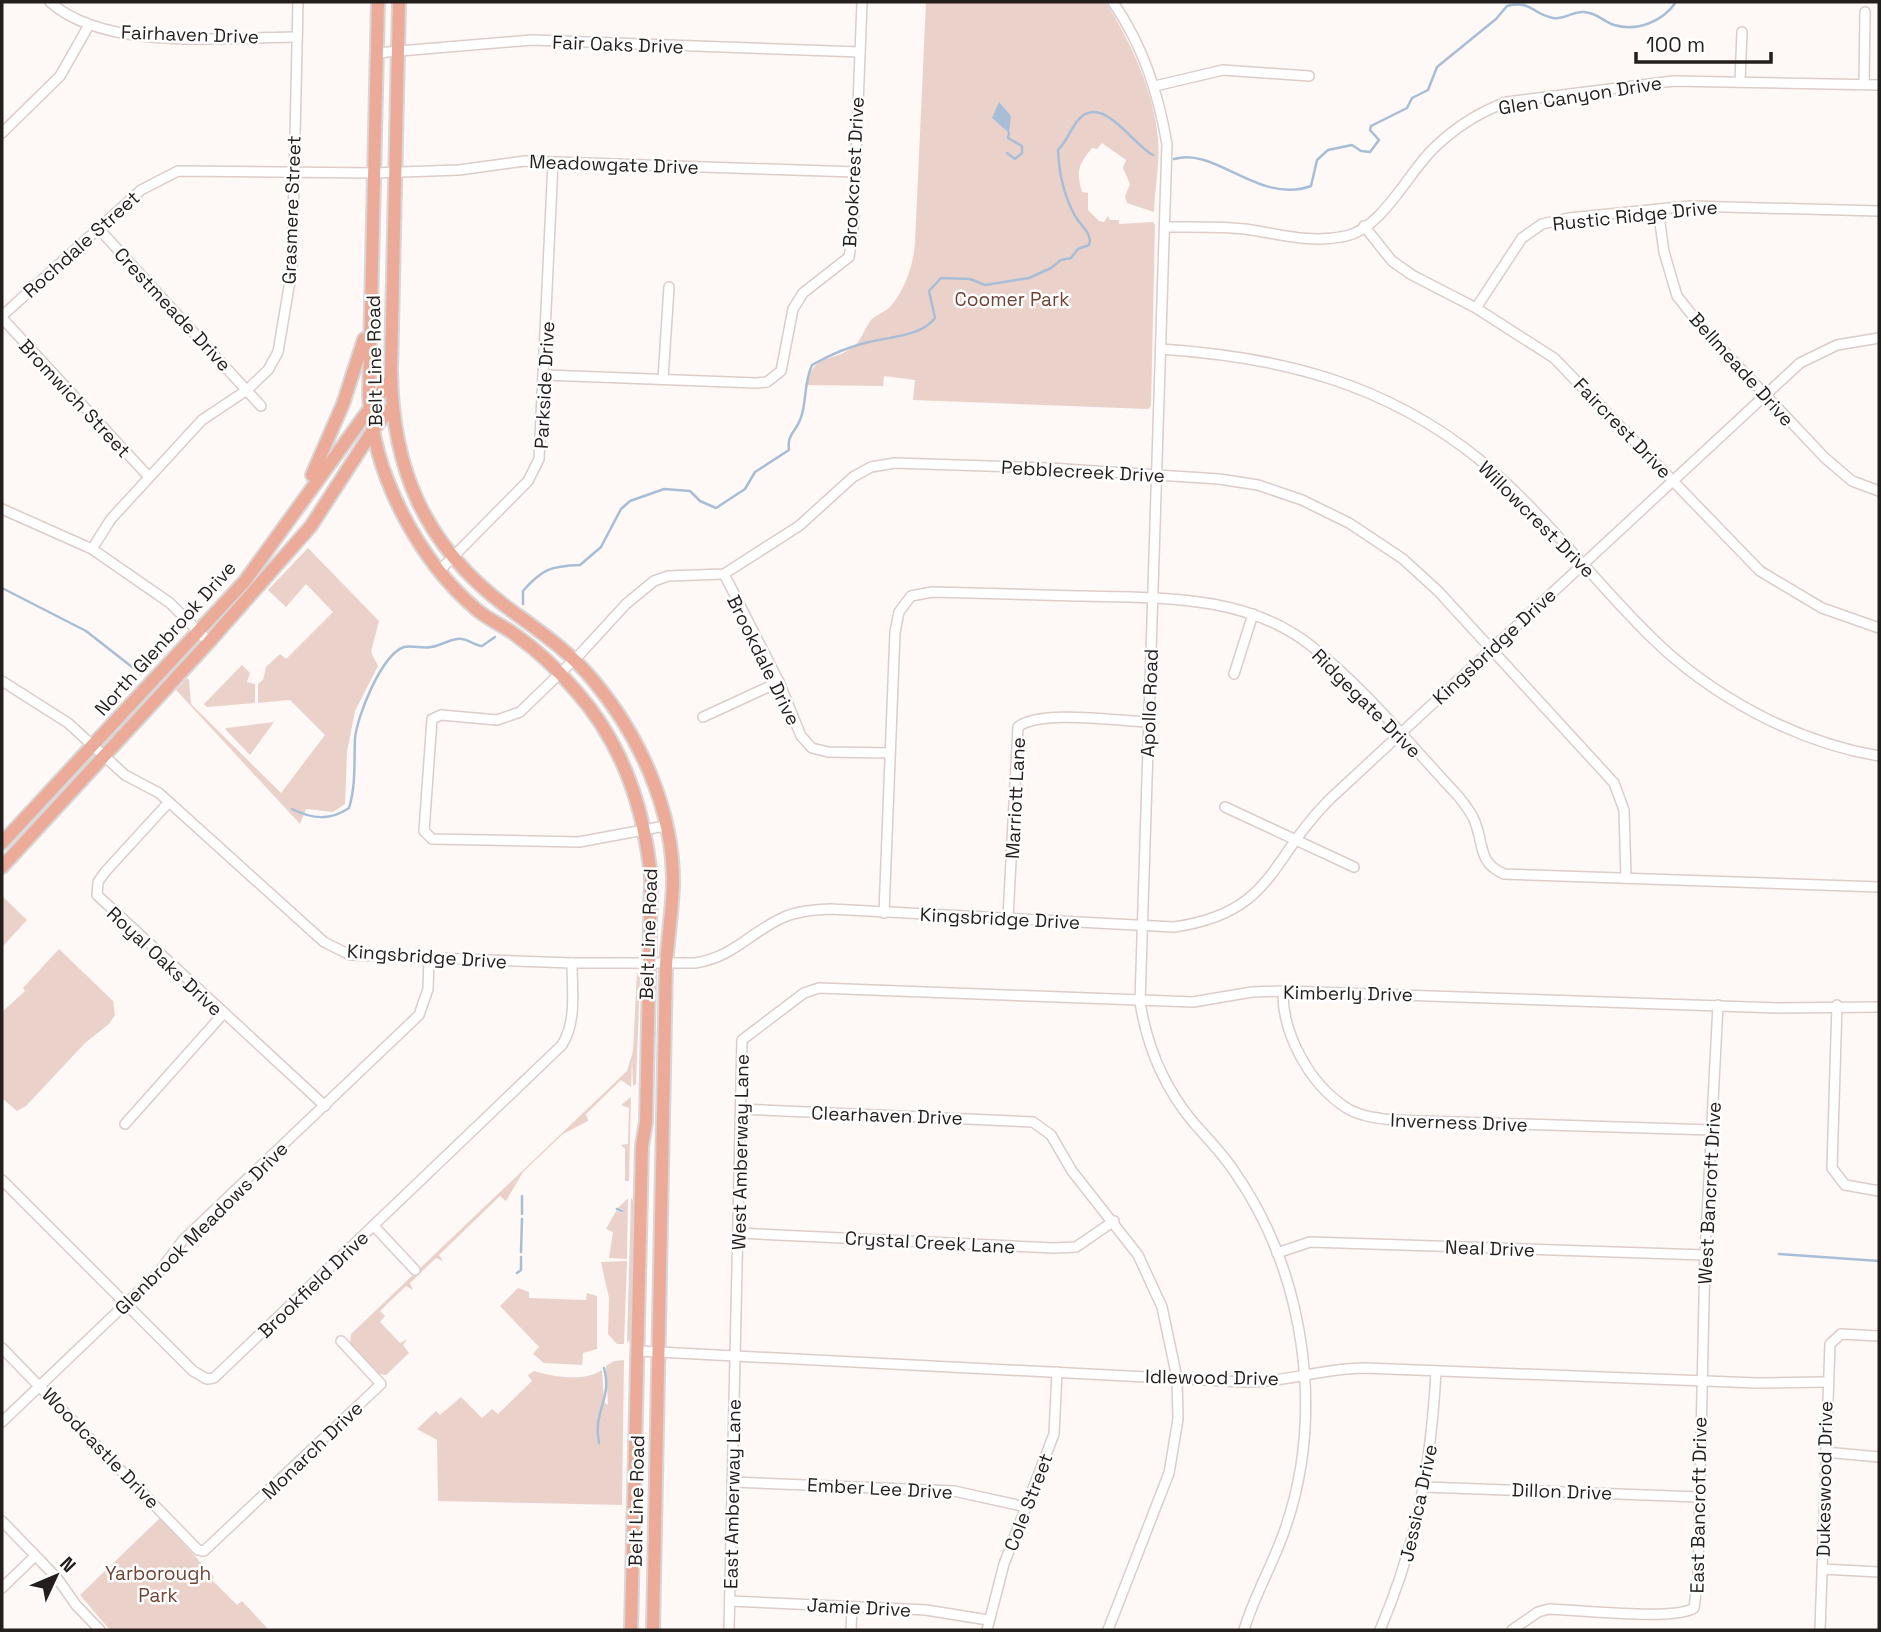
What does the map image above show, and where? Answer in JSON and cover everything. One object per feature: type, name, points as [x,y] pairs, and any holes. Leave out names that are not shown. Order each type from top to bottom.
[{"type":"main road","name":"Belt Line Road","points":[[378,2],[368,325],[369,405],[383,466],[410,525],[440,570],[477,610],[516,635],[561,674],[616,746],[633,785],[644,829],[651,878],[631,1630]]},
{"type":"main road","name":"Belt Line Road","points":[[399,2],[391,408],[398,449],[406,475],[435,532],[453,557],[502,604],[559,644],[609,700],[633,736],[654,783],[665,826],[673,883],[666,964],[653,1630]]},
{"type":"main road","points":[[295,509],[343,404],[368,325]]},
{"type":"main road","name":"North Glenbrook Drive","points":[[2,843],[244,581],[369,405],[391,379]]},
{"type":"main road","name":"North Glenbrook Drive","points":[[3,862],[209,642],[311,526],[373,430],[391,408]]},
{"type":"main road","points":[[351,464],[361,458],[383,466]]},
{"type":"main road","points":[[643,1191],[663,1191]]},
{"type":"street","name":"Fairhaven Drive","points":[[50,2],[89,25],[127,33],[297,37]]},
{"type":"street","name":"Grasmere Street","points":[[92,549],[111,519],[202,420],[247,390],[268,370],[283,334],[292,269],[298,2]]},
{"type":"street","name":"Brookcrest Drive","points":[[545,375],[756,383],[767,382],[782,371],[793,309],[803,293],[849,257],[856,172],[862,2]]},
{"type":"street","name":"Apollo Road","points":[[1113,2],[1125,20],[1156,86],[1167,144],[1140,1002],[1149,1043],[1167,1085],[1235,1172],[1277,1253],[1293,1304],[1306,1374],[1297,1477],[1285,1530],[1244,1630]]},
{"type":"street","points":[[1864,84],[1865,12]]},
{"type":"street","points":[[2,134],[60,76],[89,25]]},
{"type":"street","points":[[1740,82],[1742,32]]},
{"type":"street","name":"Fair Oaks Drive","points":[[376,53],[532,40],[860,52]]},
{"type":"street","points":[[1156,86],[1223,70],[1309,76]]},
{"type":"street","name":"Glen Canyon Drive","points":[[1165,226],[1245,229],[1311,241],[1349,236],[1380,214],[1433,148],[1482,111],[1507,102],[1673,81],[1879,85]]},
{"type":"street","name":"Meadowgate Drive","points":[[373,173],[459,170],[506,163],[553,162],[856,172]]},
{"type":"street","name":"Parkside Drive","points":[[440,570],[528,481],[539,459],[553,162]]},
{"type":"street","name":"Rochdale Street","points":[[2,317],[141,190],[178,171],[373,173]]},
{"type":"street","name":"Rustic Ridge Drive","points":[[1475,308],[1522,237],[1530,230],[1569,218],[1718,206],[1879,211]]},
{"type":"street","name":"Bellmeade Drive","points":[[1658,209],[1670,278],[1677,296],[1763,394],[1825,458],[1852,481],[1879,491]]},
{"type":"street","name":"Faircrest Drive","points":[[1364,226],[1392,261],[1412,275],[1475,308],[1554,358],[1760,570],[1822,608],[1879,628]]},
{"type":"street","name":"Crestmeade Drive","points":[[98,228],[261,406]]},
{"type":"street","points":[[663,379],[669,288]]},
{"type":"street","name":"Bromwich Street","points":[[2,317],[149,477]]},
{"type":"street","name":"Kingsbridge Drive","points":[[2,681],[68,723],[125,775],[150,787],[336,949],[350,955],[572,963],[666,964],[713,960],[742,946],[760,930],[783,917],[808,911],[1174,927],[1192,924],[1230,911],[1272,877],[1315,813],[1763,394],[1800,363],[1819,352],[1856,340],[1879,338]]},
{"type":"street","name":"Willowcrest Drive","points":[[1161,349],[1281,363],[1328,376],[1411,413],[1480,460],[1517,494],[1650,636],[1699,678],[1762,715],[1811,737],[1850,751],[1879,756]]},
{"type":"street","name":"Pebblecreek Drive","points":[[724,574],[799,527],[853,477],[871,467],[895,463],[931,464],[1158,475],[1258,485],[1328,512],[1403,559],[1491,649],[1614,783],[1624,810],[1626,878]]},
{"type":"street","points":[[2,509],[92,549],[170,603],[209,642]]},
{"type":"street","points":[[665,826],[579,842],[432,839],[424,831],[432,719],[441,715],[497,720],[509,718],[534,700],[626,604],[654,581],[668,576],[724,574]]},
{"type":"street","name":"Brookdale Drive","points":[[724,574],[779,682],[801,736],[812,748],[828,752],[889,753]]},
{"type":"street","name":"Ridgegate Drive","points":[[884,913],[895,632],[898,612],[911,596],[932,592],[1154,598],[1214,603],[1253,614],[1310,645],[1352,683],[1474,817],[1483,857],[1492,869],[1504,874],[1879,887]]},
{"type":"street","points":[[1234,674],[1253,614]]},
{"type":"street","points":[[703,717],[779,682]]},
{"type":"street","name":"Marriott Lane","points":[[1008,918],[1018,727],[1026,721],[1052,718],[1149,722]]},
{"type":"street","name":"Royal Oaks Drive","points":[[169,802],[105,872],[98,882],[97,895],[325,1106]]},
{"type":"street","points":[[1225,807],[1354,867]]},
{"type":"street","name":"Glenbrook Meadows Drive","points":[[2,1422],[159,1272],[183,1241],[419,1016],[428,989],[429,959]]},
{"type":"street","name":"Brookfield Drive","points":[[2,1180],[128,1302],[193,1371],[207,1379],[214,1378],[562,1045],[570,1030],[572,1015],[572,963]]},
{"type":"street","name":"Kimberly Drive","points":[[819,988],[1140,1002],[1194,1002],[1252,992],[1283,991],[1778,1008],[1837,1005],[1879,1007]]},
{"type":"street","name":"West Amberway Lane","points":[[736,1358],[742,1040],[804,993],[819,988]]},
{"type":"street","name":"Inverness Drive","points":[[1283,991],[1282,1012],[1289,1036],[1300,1056],[1345,1108],[1368,1117],[1392,1121],[1712,1130]]},
{"type":"street","name":"West Bancroft Drive","points":[[1700,1380],[1718,1005]]},
{"type":"street","points":[[1837,1005],[1832,1168],[1845,1185],[1879,1191]]},
{"type":"street","points":[[125,1124],[223,1014]]},
{"type":"street","name":"Clearhaven Drive","points":[[741,1109],[1033,1122],[1051,1135],[1078,1179],[1114,1222]]},
{"type":"street","points":[[1108,1630],[1169,1473],[1178,1419],[1177,1378],[1159,1298],[1138,1255],[1114,1222]]},
{"type":"street","name":"Crystal Creek Lane","points":[[738,1233],[1054,1248],[1076,1247],[1114,1222]]},
{"type":"street","points":[[374,1226],[415,1270]]},
{"type":"street","name":"Neal Drive","points":[[1277,1253],[1310,1242],[1704,1255]]},
{"type":"street","name":"Dukeswood Drive","points":[[1820,1630],[1826,1382],[1830,1344],[1841,1334],[1879,1336]]},
{"type":"street","name":"Monarch Drive","points":[[198,1550],[209,1549],[382,1384],[341,1341]]},
{"type":"street","name":"Woodcastle Drive","points":[[2,1348],[41,1385],[198,1550]]},
{"type":"street","name":"Idlewood Drive","points":[[639,1351],[736,1358],[1268,1382],[1338,1368],[1826,1382]]},
{"type":"street","name":"East Amberway Lane","points":[[729,1630],[736,1358]]},
{"type":"street","name":"Jessica Drive","points":[[1380,1630],[1414,1540],[1425,1487],[1436,1371]]},
{"type":"street","name":"Cole Street","points":[[987,1630],[1004,1564],[1054,1434],[1057,1372]]},
{"type":"street","name":"East Bancroft Drive","points":[[1512,1630],[1538,1612],[1549,1609],[1688,1613],[1694,1608],[1698,1577],[1700,1380]]},
{"type":"street","points":[[1825,1452],[1879,1457]]},
{"type":"street","name":"Ember Lee Drive","points":[[732,1482],[954,1491],[1026,1507]]},
{"type":"street","name":"Dillon Drive","points":[[1425,1487],[1699,1497]]},
{"type":"street","points":[[2,1521],[100,1630]]},
{"type":"street","points":[[2,1588],[35,1556]]},
{"type":"street","points":[[1822,1569],[1879,1572]]},
{"type":"street","name":"Jamie Drive","points":[[730,1601],[926,1610],[988,1620]]},
{"type":"street","points":[[851,1630],[852,1607]]},
{"type":"green space","name":"Coomer Park","points":[[926,2],[1106,2],[1115,18],[1140,67],[1155,120],[1158,157],[1154,212],[1127,203],[1125,197],[1130,184],[1123,168],[1126,160],[1102,143],[1097,149],[1092,148],[1084,159],[1079,179],[1082,192],[1088,193],[1088,210],[1099,221],[1104,222],[1108,216],[1110,220],[1119,220],[1119,224],[1153,222],[1155,225],[1151,406],[1148,409],[913,400],[915,380],[884,376],[883,386],[805,385],[814,367],[853,347],[871,320],[889,308],[900,294],[910,269],[915,243]]},
{"type":"green space","points":[[308,548],[379,621],[371,652],[378,666],[355,711],[347,752],[345,804],[333,812],[306,809],[300,824],[176,690],[187,678],[191,704],[281,793],[325,735],[290,700],[258,703],[258,684],[263,680],[266,667],[280,654],[286,659],[333,612],[306,584],[286,607],[268,590]]},
{"type":"green space","points":[[242,665],[250,673],[247,682],[255,684],[255,703],[207,707],[204,704]]},
{"type":"green space","points":[[274,722],[250,755],[225,729],[227,728]]},
{"type":"green space","points":[[2,896],[27,920],[2,947]]},
{"type":"green space","points":[[59,949],[113,1001],[115,1015],[26,1106],[17,1111],[2,1098],[2,1012],[25,991],[23,988]]},
{"type":"green space","points":[[637,972],[640,978],[636,1084],[633,1086],[632,1060],[631,1087],[621,1080],[586,1114],[588,1121],[563,1134],[523,1172],[506,1201],[500,1196],[439,1255],[443,1261],[436,1258],[410,1283],[413,1290],[406,1286],[380,1311],[385,1316],[380,1322],[400,1343],[407,1339],[403,1345],[409,1353],[386,1375],[377,1374],[350,1346],[351,1334],[627,1071],[633,1051]]},
{"type":"green space","points":[[631,1097],[629,1181],[625,1181],[625,1149],[621,1145],[628,1144],[629,1108],[621,1105]]},
{"type":"green space","points":[[628,1198],[627,1259],[609,1258],[613,1232],[606,1229],[616,1211],[623,1213],[623,1209],[618,1208]]},
{"type":"green space","points":[[631,1198],[635,1204],[632,1338],[627,1343]]},
{"type":"green space","points":[[627,1261],[624,1344],[617,1344],[608,1334],[609,1298],[601,1262]]},
{"type":"green space","points":[[518,1288],[529,1292],[529,1298],[586,1300],[587,1293],[597,1296],[597,1349],[583,1353],[582,1365],[544,1363],[533,1354],[539,1347],[500,1306]]},
{"type":"green space","points":[[624,1360],[622,1505],[438,1501],[437,1440],[417,1429],[436,1411],[440,1415],[461,1397],[482,1418],[492,1409],[498,1414],[532,1381],[528,1375],[534,1371],[578,1377],[602,1370],[604,1402],[608,1405],[606,1366],[614,1361]]},
{"type":"green space","name":"Yarborough Park","points":[[160,1518],[214,1577],[212,1580],[237,1605],[242,1601],[269,1630],[110,1630],[80,1595]]},
{"type":"water","points":[[999,102],[1011,116],[1009,133],[992,118]]},
{"type":"waterway","points":[[1174,159],[1190,157],[1205,160],[1273,188],[1292,190],[1311,186],[1317,160],[1328,150],[1352,145],[1361,151],[1370,152],[1379,140],[1370,130],[1371,126],[1407,108],[1412,98],[1428,90],[1437,67],[1496,19],[1507,6],[1527,6],[1553,18],[1580,12],[1589,13],[1614,25],[1632,27],[1657,19],[1676,2]]},
{"type":"waterway","points":[[523,604],[523,591],[542,573],[562,566],[580,565],[601,547],[621,509],[630,501],[664,489],[690,491],[700,501],[716,508],[745,489],[755,472],[789,450],[790,437],[802,414],[812,365],[855,346],[922,329],[935,318],[929,291],[941,278],[970,279],[985,285],[1029,278],[1061,260],[1071,258],[1078,249],[1089,245],[1088,234],[1068,200],[1058,150],[1080,118],[1089,113],[1108,117],[1153,155]]},
{"type":"waterway","points":[[1007,153],[1015,159],[1022,153],[1022,146],[1008,138],[1009,133]]},
{"type":"waterway","points":[[2,588],[86,631],[141,674]]},
{"type":"waterway","points":[[292,809],[307,815],[328,817],[349,808],[354,782],[355,738],[360,716],[379,674],[395,652],[404,647],[428,647],[460,639],[482,646],[495,637]]},
{"type":"waterway","points":[[522,1196],[522,1214]]},
{"type":"waterway","points":[[617,1209],[622,1211]]},
{"type":"waterway","points":[[521,1252],[522,1219]]},
{"type":"waterway","points":[[1779,1254],[1879,1261]]},
{"type":"waterway","points":[[517,1273],[521,1270],[521,1257]]},
{"type":"waterway","points":[[599,1443],[598,1423],[606,1388],[604,1368]]}]
